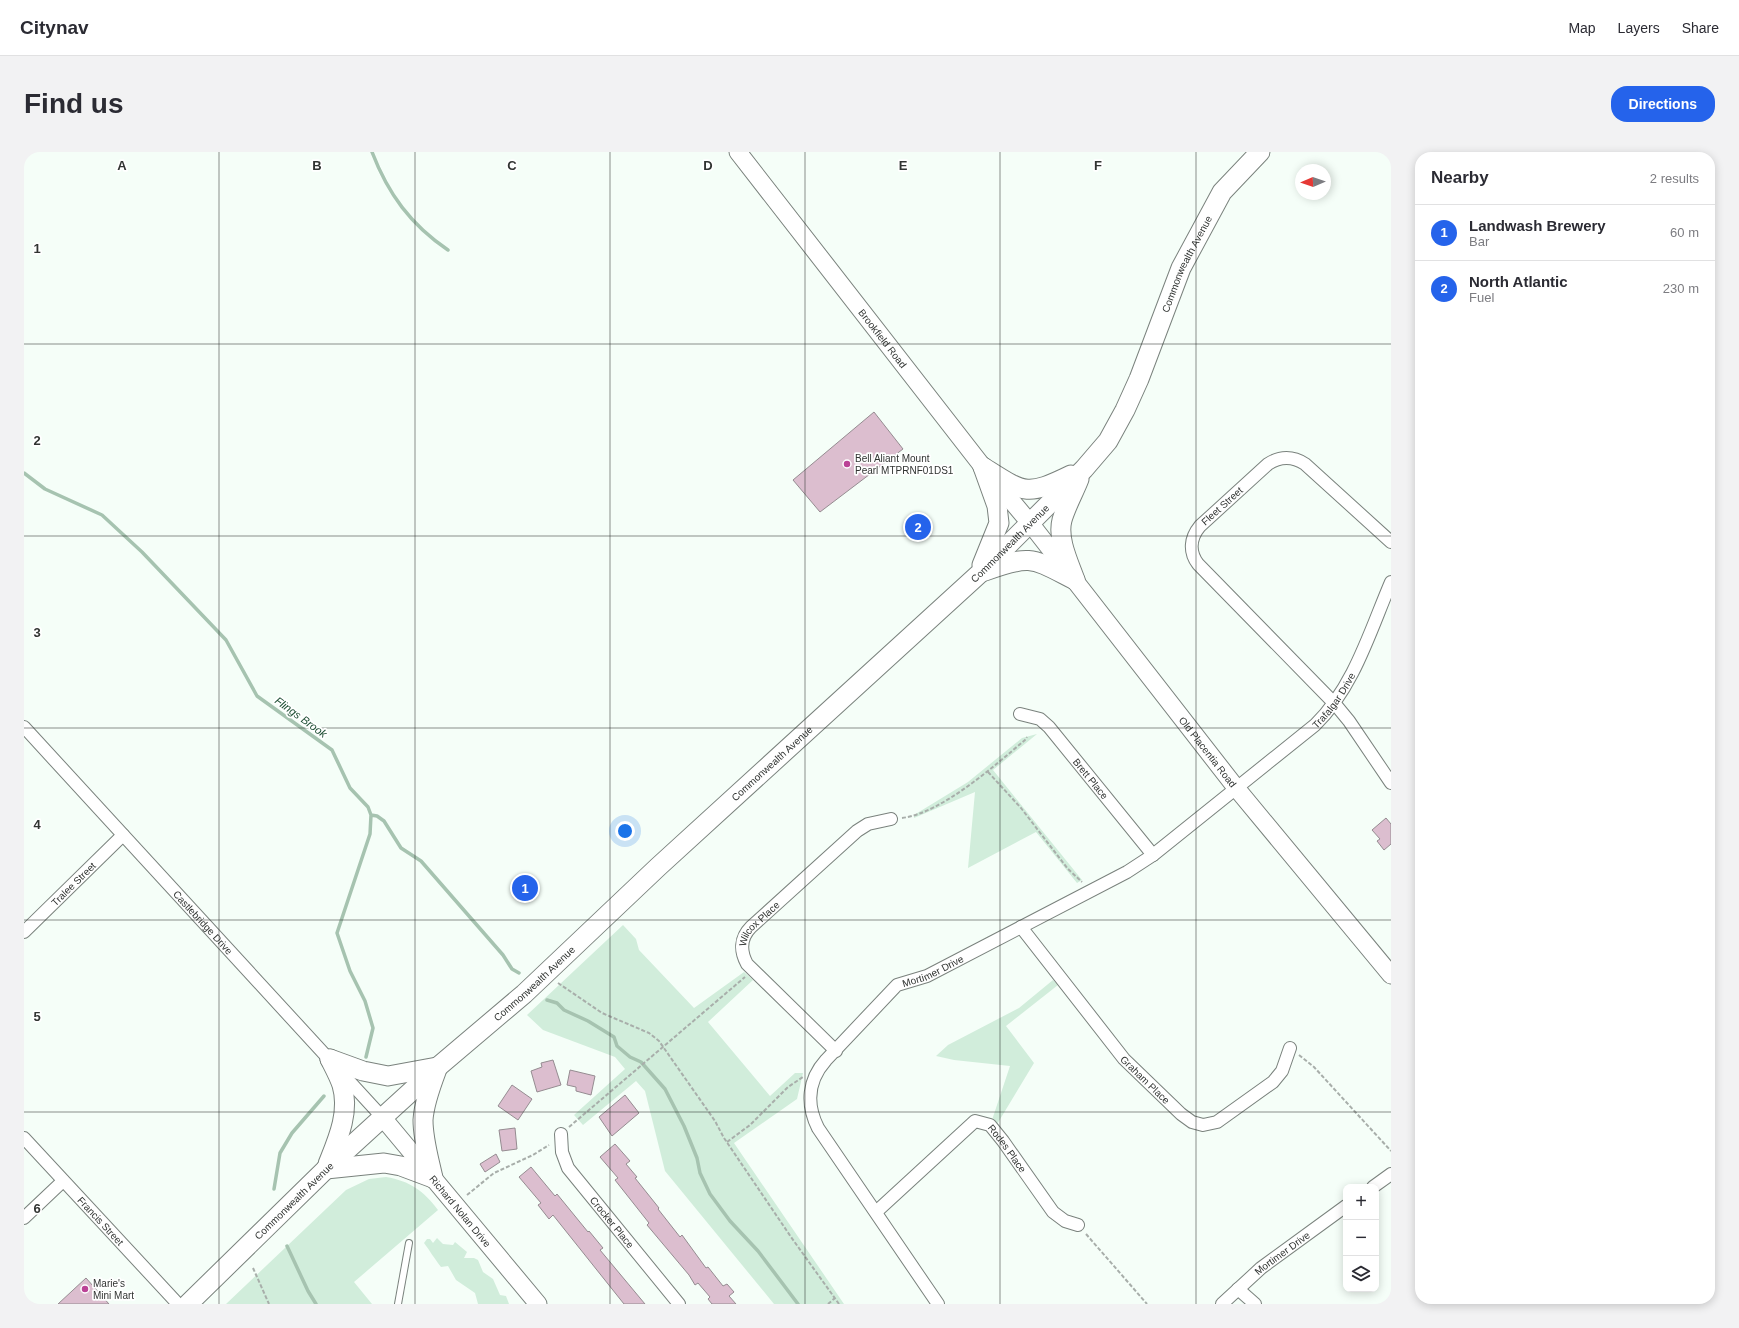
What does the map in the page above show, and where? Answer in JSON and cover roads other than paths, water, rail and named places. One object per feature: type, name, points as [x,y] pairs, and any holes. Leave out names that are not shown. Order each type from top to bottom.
[{"type":"main road","name":"Brookfield Road","points":[[738,152],[983,467],[1030,523]]},
{"type":"main road","name":"Commonwealth Avenue","points":[[188,1304],[326,1169],[438,1066],[524,994],[663,862],[979,574],[1084,469],[1108,441],[1125,410],[1139,379],[1181,268],[1222,192],[1260,152]]},
{"type":"main road","points":[[983,467],[1015,487],[1024,490],[1042,488],[1084,469]]},
{"type":"main road","points":[[979,574],[999,523],[997,506],[983,467]]},
{"type":"main road","points":[[1075,580],[1063,543],[1061,526],[1062,519],[1084,469]]},
{"type":"main road","name":"Old Placentia Road","points":[[1030,523],[1237,789],[1391,975]]},
{"type":"main road","points":[[979,574],[1010,562],[1029,559],[1075,580]]},
{"type":"main road","points":[[330,1059],[363,1071],[388,1076],[438,1066],[426,1103],[423,1119],[424,1133],[433,1178]]},
{"type":"main road","points":[[330,1059],[341,1084],[345,1107],[337,1142],[326,1169],[384,1163],[401,1166],[433,1178]]},
{"type":"main road","name":"Richard Nolan Drive","points":[[382,1118],[538,1304]]},
{"type":"street","name":"Fleet Street","points":[[1391,542],[1305,464],[1287,458],[1277,459],[1268,464],[1200,526],[1192,539],[1193,556],[1198,564],[1335,704],[1391,783]]},
{"type":"street","name":"Trafalgar Drive","points":[[1237,789],[1315,724],[1335,704],[1352,674],[1391,582]]},
{"type":"street","name":"Brett Place","points":[[1020,714],[1040,719],[1049,727],[1153,855]]},
{"type":"street","name":"Castlebridge Drive","points":[[24,727],[330,1059],[382,1118]]},
{"type":"street","name":"Mortimer Drive","points":[[938,1304],[814,1120],[810,1096],[813,1080],[821,1066],[897,985],[926,976],[1127,872],[1153,855],[1237,789]]},
{"type":"street","name":"Wilcox Place","points":[[836,1051],[753,970],[742,954],[742,943],[746,931],[857,831],[868,824],[891,819]]},
{"type":"street","name":"Tralee Street","points":[[24,932],[123,835]]},
{"type":"street","name":"Graham Place","points":[[1021,927],[1124,1059],[1180,1114],[1192,1122],[1203,1125],[1217,1122],[1273,1082],[1286,1065],[1290,1048]]},
{"type":"street","name":"Rodes Place","points":[[876,1212],[975,1121],[990,1126],[1003,1141],[1053,1212],[1065,1221],[1078,1225]]},
{"type":"street","name":"Crocker Place","points":[[561,1134],[562,1152],[568,1168],[679,1304]]},
{"type":"street","name":"Francis Street","points":[[24,1138],[178,1304]]},
{"type":"street","points":[[1377,1184],[1391,1174]]},
{"type":"street","points":[[24,1218],[63,1181]]},
{"type":"street","name":"Mortimer Drive","points":[[1222,1304],[1272,1260],[1343,1208]]},
{"type":"street","points":[[1238,1289],[1255,1304]]},
{"type":"lane","points":[[398,1304],[409,1243]]},
{"type":"waterway","points":[[372,152],[385,182],[402,207],[423,230],[448,250]]},
{"type":"waterway","name":"Flings Brook","points":[[24,473],[45,489],[102,515],[142,552],[226,640],[257,696],[332,750],[350,788],[368,807],[371,815],[370,834],[337,933],[350,971],[365,1001],[373,1028],[366,1057]]},
{"type":"waterway","points":[[371,815],[377,816],[384,821],[401,848],[421,861],[503,955],[512,969],[519,973]]},
{"type":"waterway","points":[[547,1000],[557,1003],[564,1010],[588,1021],[614,1037],[617,1046],[630,1057],[641,1062],[665,1089],[684,1126],[697,1158],[700,1173],[710,1194],[730,1221],[758,1251],[798,1304]]},
{"type":"waterway","points":[[274,1189],[280,1153],[292,1133],[324,1096]]},
{"type":"waterway","points":[[287,1246],[308,1291],[316,1304]]},
{"type":"place","name":"Bell Aliant Mount Pearl MTPRNF01DS1","points":[[847,464]]},
{"type":"place","name":"North Atlantic","points":[[918,527]]},
{"type":"place","name":"Landwash Brewery","points":[[525,888]]},
{"type":"place","name":"Marie's Mini Mart","points":[[85,1289]]}]
